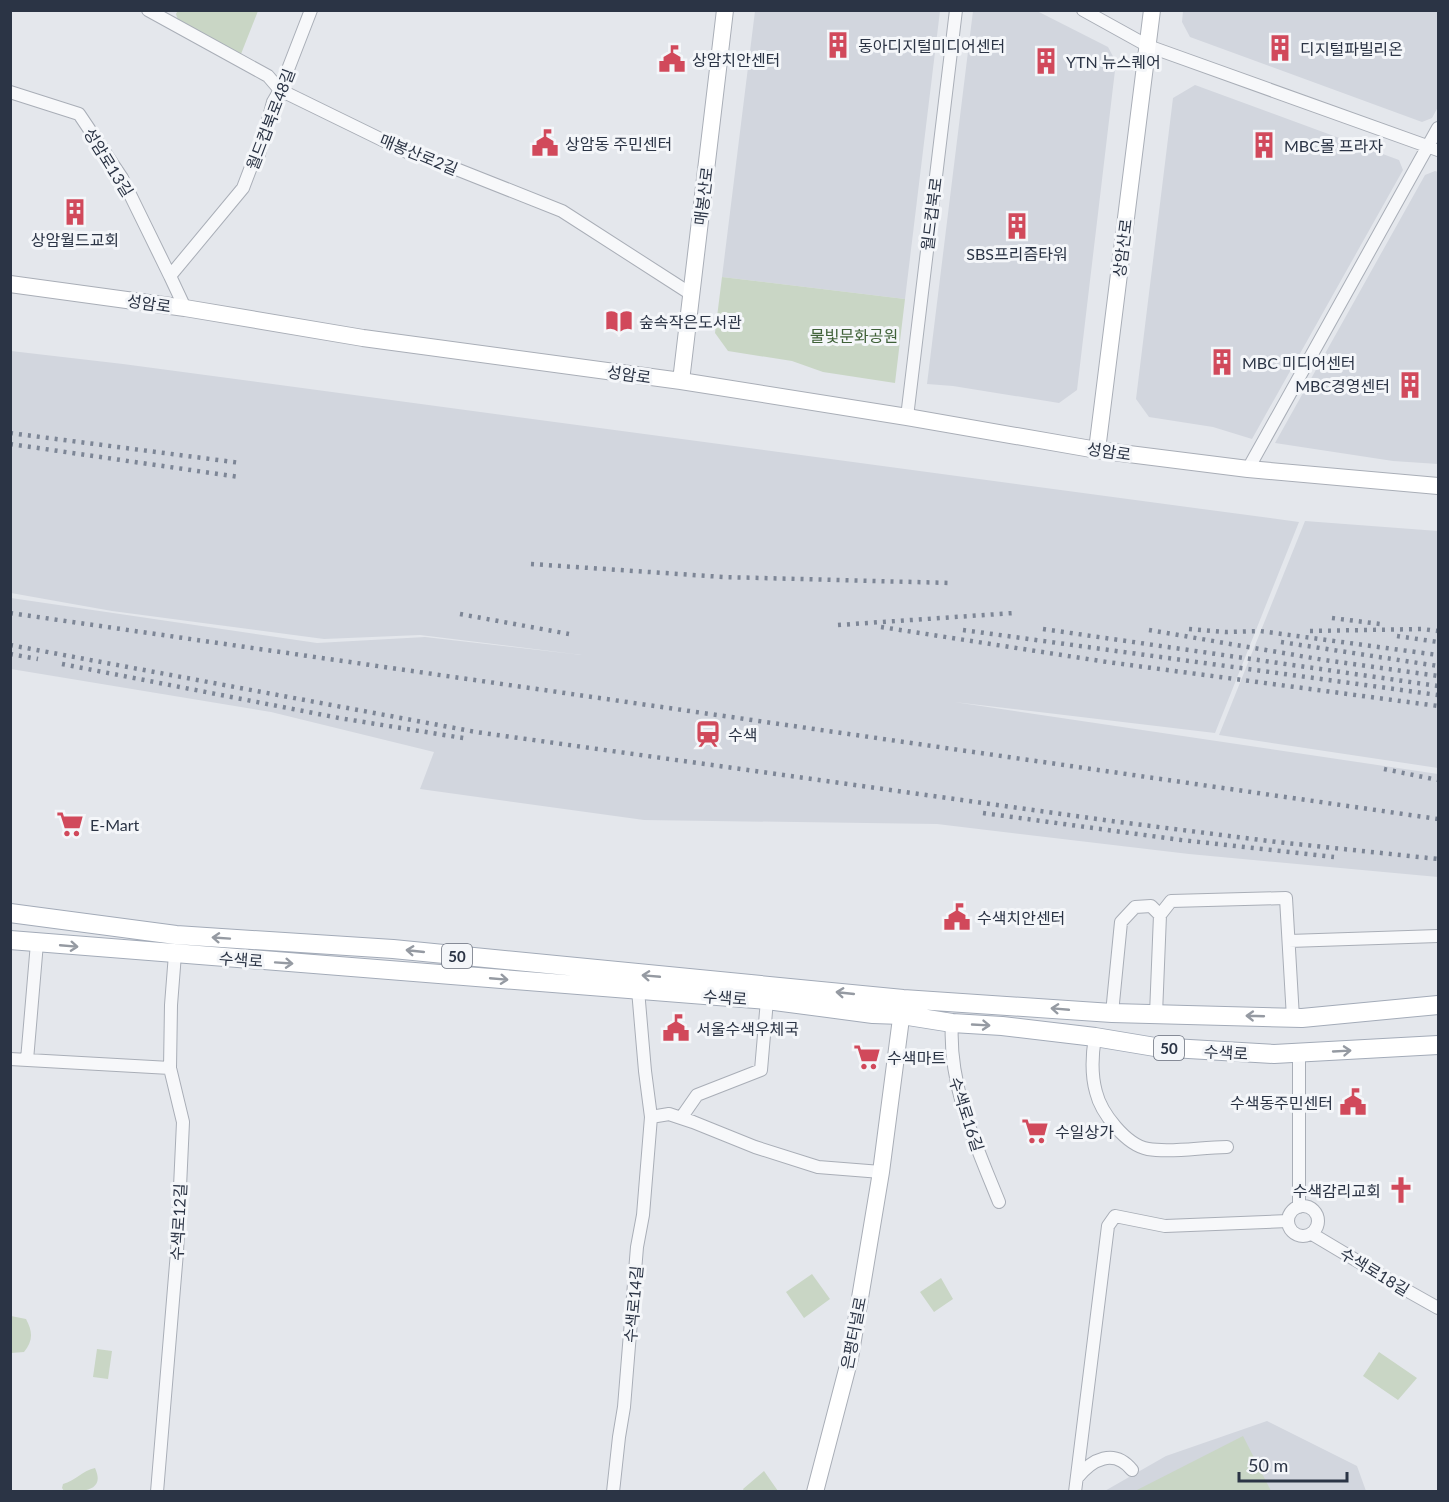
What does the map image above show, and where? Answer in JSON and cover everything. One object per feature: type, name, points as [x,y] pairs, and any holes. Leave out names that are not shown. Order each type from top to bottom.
[{"type":"main road","name":"매봉산로","points":[[681,381],[725,10]]},
{"type":"main road","name":"상암산로","points":[[1097,450],[1152,10]]},
{"type":"main road","name":"성암로","points":[[10,284],[185,308],[363,338],[681,381],[1097,450],[1248,469],[1438,486]]},
{"type":"main road","name":"수색로","points":[[10,913],[176,935],[393,949],[903,1007],[1293,1018],[1438,1005]]},
{"type":"main road","name":"수색로","points":[[10,940],[767,1000],[873,1014],[903,1007],[952,1023],[1002,1026],[1155,1047],[1274,1054],[1438,1045]]},
{"type":"main road","points":[[332,945],[338,951],[339,958],[332,966]]},
{"type":"main road","name":"은평터널로","points":[[815,1491],[850,1358],[881,1172],[903,1007]]},
{"type":"street","name":"매봉산로2길","points":[[148,10],[166,22],[268,76],[280,90],[409,153],[441,163],[562,212],[692,294]]},
{"type":"street","points":[[166,22],[172,10]]},
{"type":"street","name":"월드컵북로48길","points":[[170,276],[243,188],[259,154],[273,102],[280,90],[311,10]]},
{"type":"street","name":"월드컵북로","points":[[907,417],[956,10]]},
{"type":"street","points":[[1083,10],[1148,46],[1433,148]]},
{"type":"street","name":"성암로13길","points":[[10,92],[79,114],[122,178],[170,276]]},
{"type":"street","points":[[1248,469],[1433,148],[1438,128]]},
{"type":"street","points":[[170,276],[185,308]]},
{"type":"street","points":[[1156,1014],[1160,915],[1171,901],[1286,898],[1293,1018]]},
{"type":"street","points":[[1112,1013],[1122,922],[1136,907],[1151,906],[1160,915]]},
{"type":"street","points":[[1288,941],[1438,936]]},
{"type":"street","points":[[27,1060],[38,943]]},
{"type":"street","name":"수색로12길","points":[[157,1491],[177,1252],[183,1122],[170,1068],[175,954]]},
{"type":"street","name":"수색로14길","points":[[613,1491],[624,1407],[637,1247],[644,1215],[651,1117],[638,990]]},
{"type":"street","points":[[681,1118],[697,1095],[761,1070],[767,1000]]},
{"type":"street","name":"수색로16길","points":[[952,1023],[950,1048],[954,1076],[976,1145],[999,1202]]},
{"type":"street","points":[[1095,1037],[1092,1059],[1096,1094],[1109,1119],[1125,1137],[1148,1149],[1227,1147]]},
{"type":"street","points":[[1299,1053],[1299,1207]]},
{"type":"street","points":[[10,1059],[170,1068]]},
{"type":"street","points":[[651,1117],[669,1114],[818,1167],[881,1172]]},
{"type":"street","points":[[1075,1491],[1108,1226],[1115,1216],[1165,1226],[1288,1221],[1291,1212],[1303,1206],[1312,1209],[1318,1217],[1318,1226],[1312,1234]]},
{"type":"street","name":"수색로18길","points":[[1288,1221],[1291,1230],[1298,1236],[1312,1234],[1438,1308]]},
{"type":"street","points":[[1077,1478],[1082,1471],[1097,1460],[1110,1457],[1126,1462],[1132,1470]]},
{"type":"shaded area","points":[[755,11],[940,11],[905,299],[722,277]]},
{"type":"shaded area","points":[[973,11],[1037,11],[1108,47],[1116,62],[1077,390],[1059,403],[927,384]]},
{"type":"shaded area","points":[[1183,11],[1438,11],[1438,107],[1432,118],[1422,122],[1190,37],[1182,22]]},
{"type":"shaded area","points":[[1195,85],[1399,160],[1403,170],[1252,439],[1213,427],[1149,417],[1136,399],[1173,98]]},
{"type":"shaded area","points":[[1438,172],[1438,464],[1393,461],[1275,443],[1425,175]]},
{"type":"shaded area","points":[[11,351],[123,364],[1299,522],[1215,733],[954,702],[1438,774],[1438,877],[1189,854],[937,824],[644,820],[420,789],[434,752],[271,712],[11,669],[11,598],[317,643],[425,637],[582,655],[420,635],[324,639],[112,611],[11,593]]},
{"type":"shaded area","points":[[1305,521],[1438,531],[1438,768],[1219,735]]},
{"type":"shaded area","points":[[1267,1421],[1357,1466],[1366,1491],[1103,1492],[1166,1456]]},
{"type":"green space","points":[[178,10],[258,11],[241,54],[178,20],[176,14]]},
{"type":"green space","name":"물빛문화공원","points":[[722,277],[905,299],[895,383],[823,372],[792,361],[728,351],[715,333]]},
{"type":"green space","points":[[812,1274],[830,1299],[804,1318],[786,1292]]},
{"type":"green space","points":[[941,1278],[953,1299],[934,1312],[920,1292]]},
{"type":"green space","points":[[11,1316],[26,1319],[30,1328],[29,1344],[24,1352],[11,1353]]},
{"type":"green space","points":[[97,1349],[112,1351],[108,1379],[93,1377]]},
{"type":"green space","points":[[1379,1352],[1417,1378],[1398,1400],[1363,1376]]},
{"type":"green space","points":[[1243,1436],[1271,1491],[1135,1491]]},
{"type":"green space","points":[[95,1468],[98,1476],[95,1486],[78,1491],[64,1491],[63,1484]]},
{"type":"green space","points":[[764,1471],[778,1491],[744,1491],[743,1489]]},
{"type":"railway","points":[[10,433],[241,463]]},
{"type":"railway","points":[[10,444],[239,477]]},
{"type":"railway","points":[[531,564],[723,577],[952,583]]},
{"type":"railway","points":[[10,613],[1438,819]]},
{"type":"railway","points":[[838,625],[1014,613]]},
{"type":"railway","points":[[460,614],[569,634]]},
{"type":"railway","points":[[1332,618],[1380,624]]},
{"type":"railway","points":[[881,627],[1107,662],[1438,706]]},
{"type":"railway","points":[[1043,629],[1438,686]]},
{"type":"railway","points":[[1189,629],[1225,632],[1260,631],[1438,655]]},
{"type":"railway","points":[[1310,631],[1422,629],[1438,631]]},
{"type":"railway","points":[[963,630],[1438,695]]},
{"type":"railway","points":[[1149,630],[1324,660],[1438,676]]},
{"type":"railway","points":[[1397,636],[1438,642]]},
{"type":"railway","points":[[1281,642],[1438,666]]},
{"type":"railway","points":[[10,645],[476,732],[1119,822],[1438,859]]},
{"type":"railway","points":[[10,654],[38,659]]},
{"type":"railway","points":[[62,664],[339,718],[469,739]]},
{"type":"railway","points":[[1384,769],[1438,780]]},
{"type":"railway","points":[[983,813],[1181,840],[1334,857]]},
{"type":"place","name":"동아디지털미디어센터","points":[[838,45]]},
{"type":"place","name":"디지털파빌리온","points":[[1280,48]]},
{"type":"place","name":"상암치안센터","points":[[672,59]]},
{"type":"place","name":"YTN 뉴스퀘어","points":[[1046,61]]},
{"type":"place","name":"상암동 주민센터","points":[[545,143]]},
{"type":"place","name":"MBC몰 프라자","points":[[1264,145]]},
{"type":"place","name":"상암월드교회","points":[[75,212]]},
{"type":"place","name":"SBS프리즘타워","points":[[1017,226]]},
{"type":"place","name":"숲속작은도서관","points":[[619,321]]},
{"type":"place","name":"MBC 미디어센터","points":[[1222,362]]},
{"type":"place","name":"MBC경영센터","points":[[1410,385]]},
{"type":"place","name":"수색","points":[[708,734]]},
{"type":"place","name":"E-Mart","points":[[70,824]]},
{"type":"place","name":"수색치안센터","points":[[957,917]]},
{"type":"place","name":"서울수색우체국","points":[[676,1028]]},
{"type":"place","name":"수색마트","points":[[867,1057]]},
{"type":"place","name":"수색동주민센터","points":[[1353,1102]]},
{"type":"place","name":"수일상가","points":[[1035,1131]]},
{"type":"place","name":"수색감리교회","points":[[1401,1190]]}]
